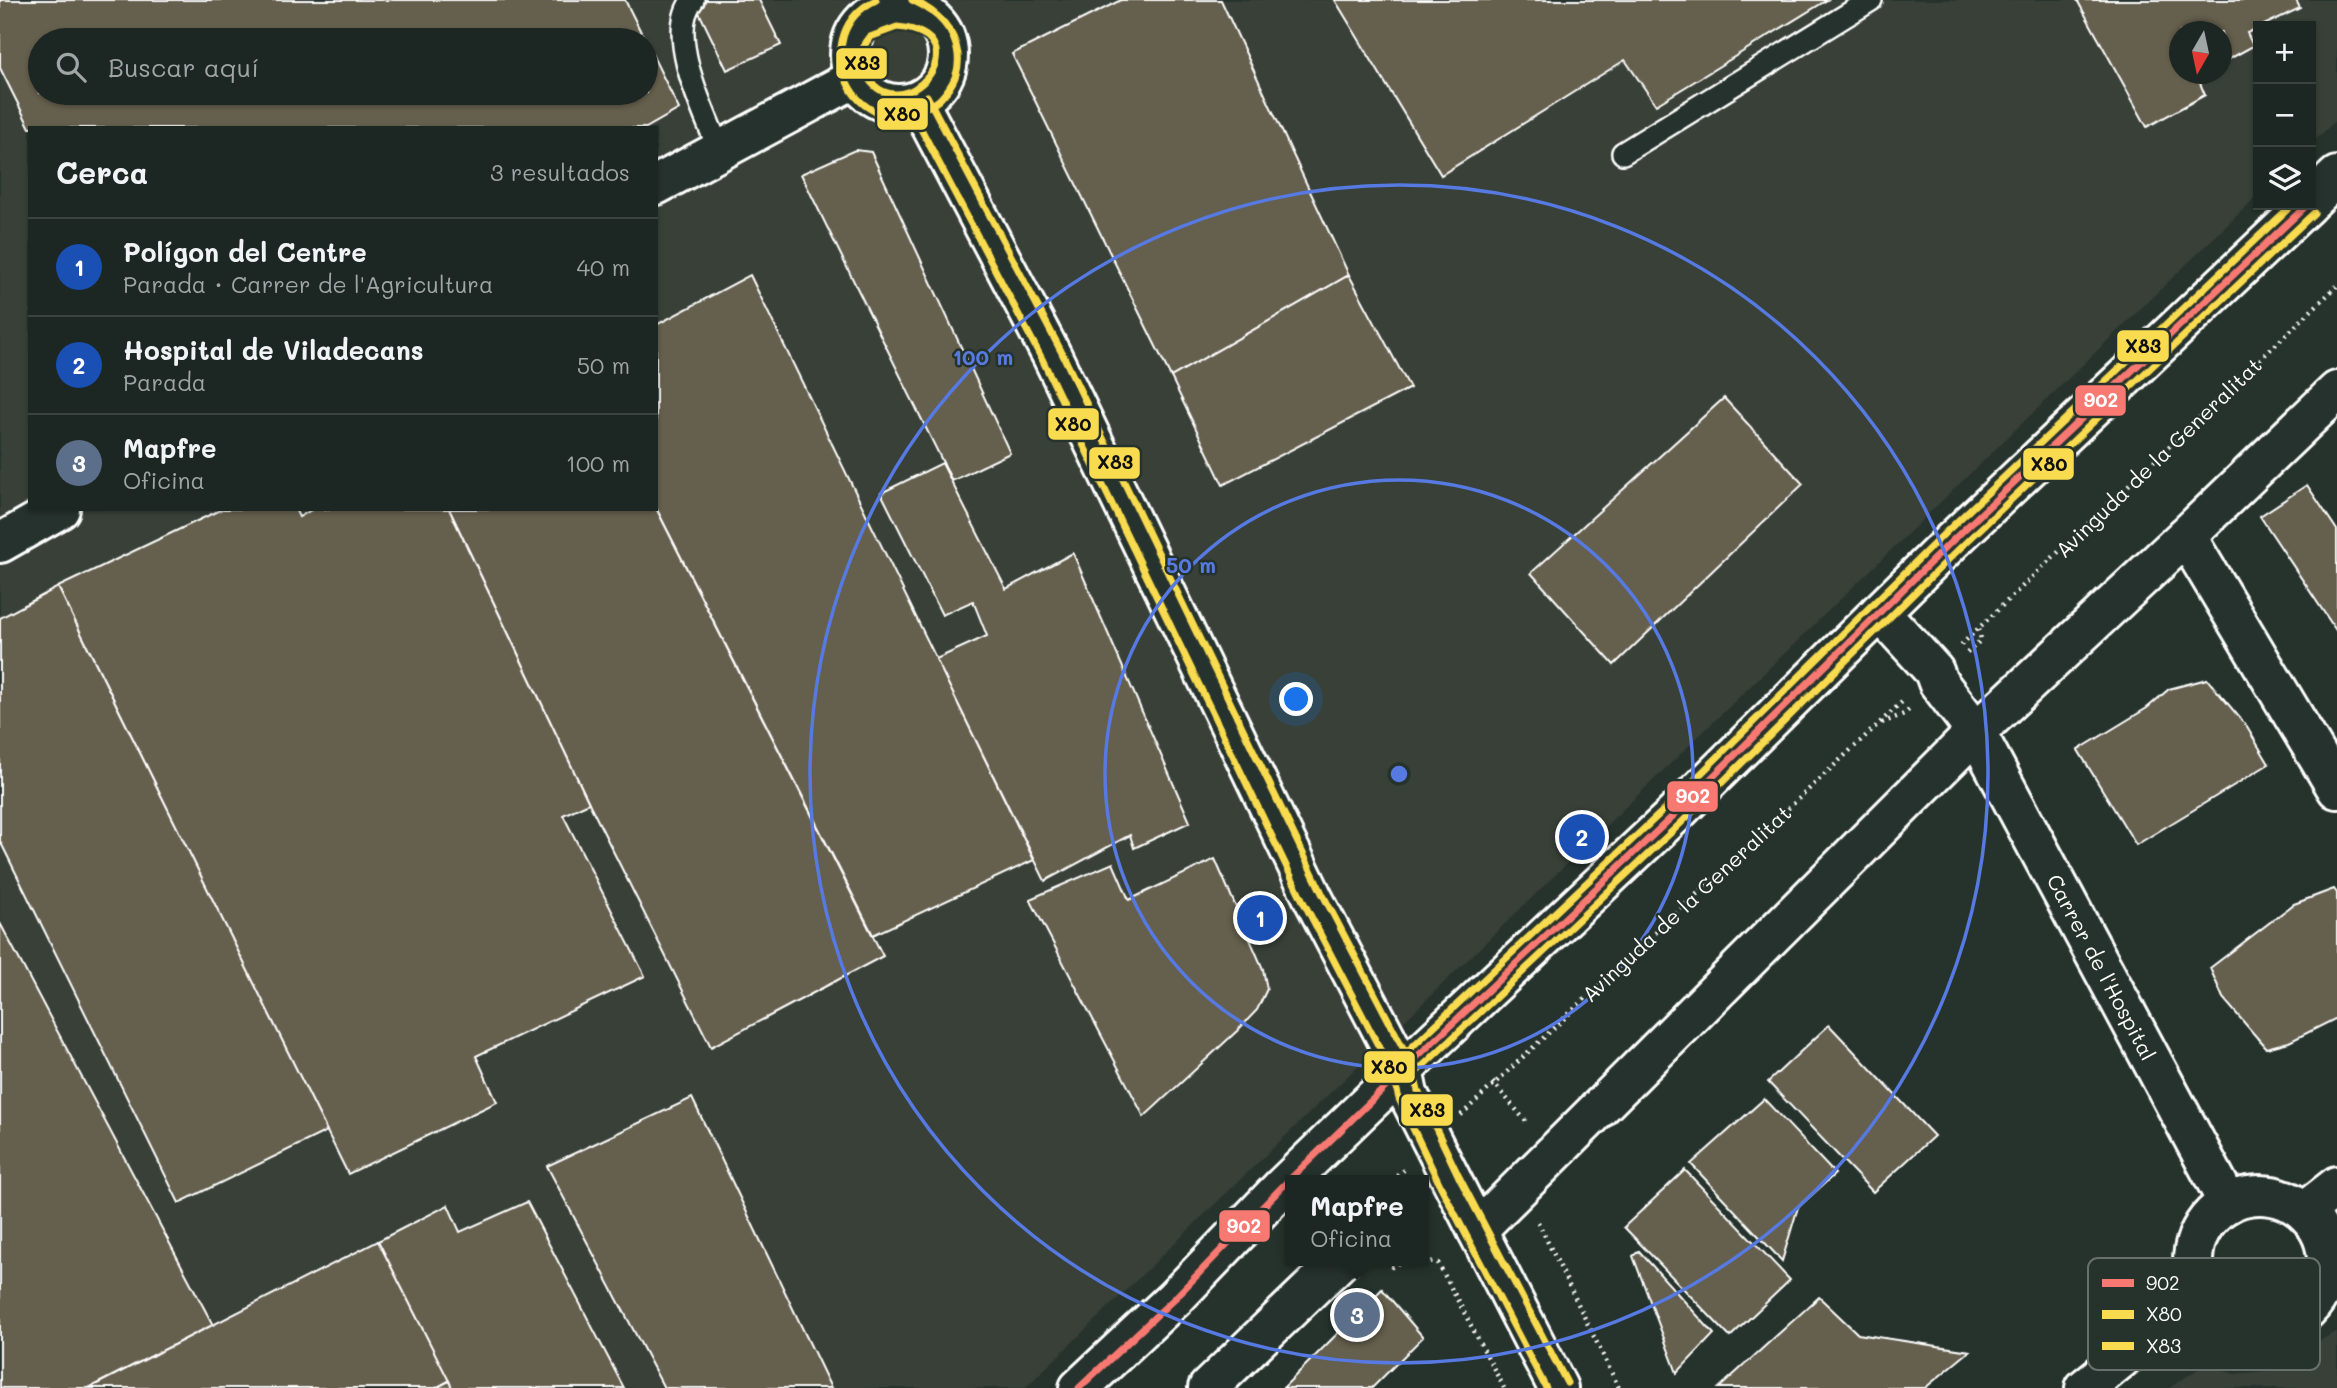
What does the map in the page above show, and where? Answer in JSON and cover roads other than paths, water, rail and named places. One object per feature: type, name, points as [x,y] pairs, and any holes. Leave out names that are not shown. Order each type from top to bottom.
[{"type":"street","points":[[873,6],[915,9],[935,21],[945,34],[948,66],[942,81],[932,93],[918,101],[904,104],[876,99],[855,78],[851,64],[853,41],[873,6]]},
{"type":"street","points":[[658,184],[855,78]]},
{"type":"street","points":[[918,101],[1052,356],[1313,898],[1403,1070],[1422,1175]]},
{"type":"street","points":[[2316,196],[2337,176]]},
{"type":"street","points":[[1294,1175],[1673,816],[1880,612],[2302,210]]},
{"type":"street","points":[[1477,1230],[1976,732],[2186,537],[2337,391]]},
{"type":"street","points":[[0,543],[56,511]]},
{"type":"street","points":[[2186,537],[2337,789]]},
{"type":"street","name":"Carrer de l'Hospital","points":[[1880,612],[1934,670],[1938,682],[1976,732],[2228,1203]]},
{"type":"street","points":[[1079,1388],[1174,1298],[1285,1184]]},
{"type":"street","points":[[2305,1211],[2337,1186]]},
{"type":"street","points":[[1429,1189],[1477,1230],[1558,1388]]},
{"type":"street","points":[[2193,1258],[2199,1232],[2210,1217],[2228,1203],[2248,1195],[2272,1195],[2305,1211],[2315,1223],[2326,1245],[2327,1270],[2320,1287]]},
{"type":"street","points":[[1208,1388],[1335,1266]]},
{"type":"street","points":[[2085,1388],[2107,1370]]},
{"type":"lane","points":[[693,0],[685,23],[684,49],[697,97],[720,151]]},
{"type":"lane","points":[[1623,153],[1871,0]]},
{"type":"place","name":"Hospital de Viladecans","points":[[1582,837]]},
{"type":"place","name":"Polígon del Centre","points":[[1260,918]]},
{"type":"place","name":"Mapfre","points":[[1357,1315]]}]
